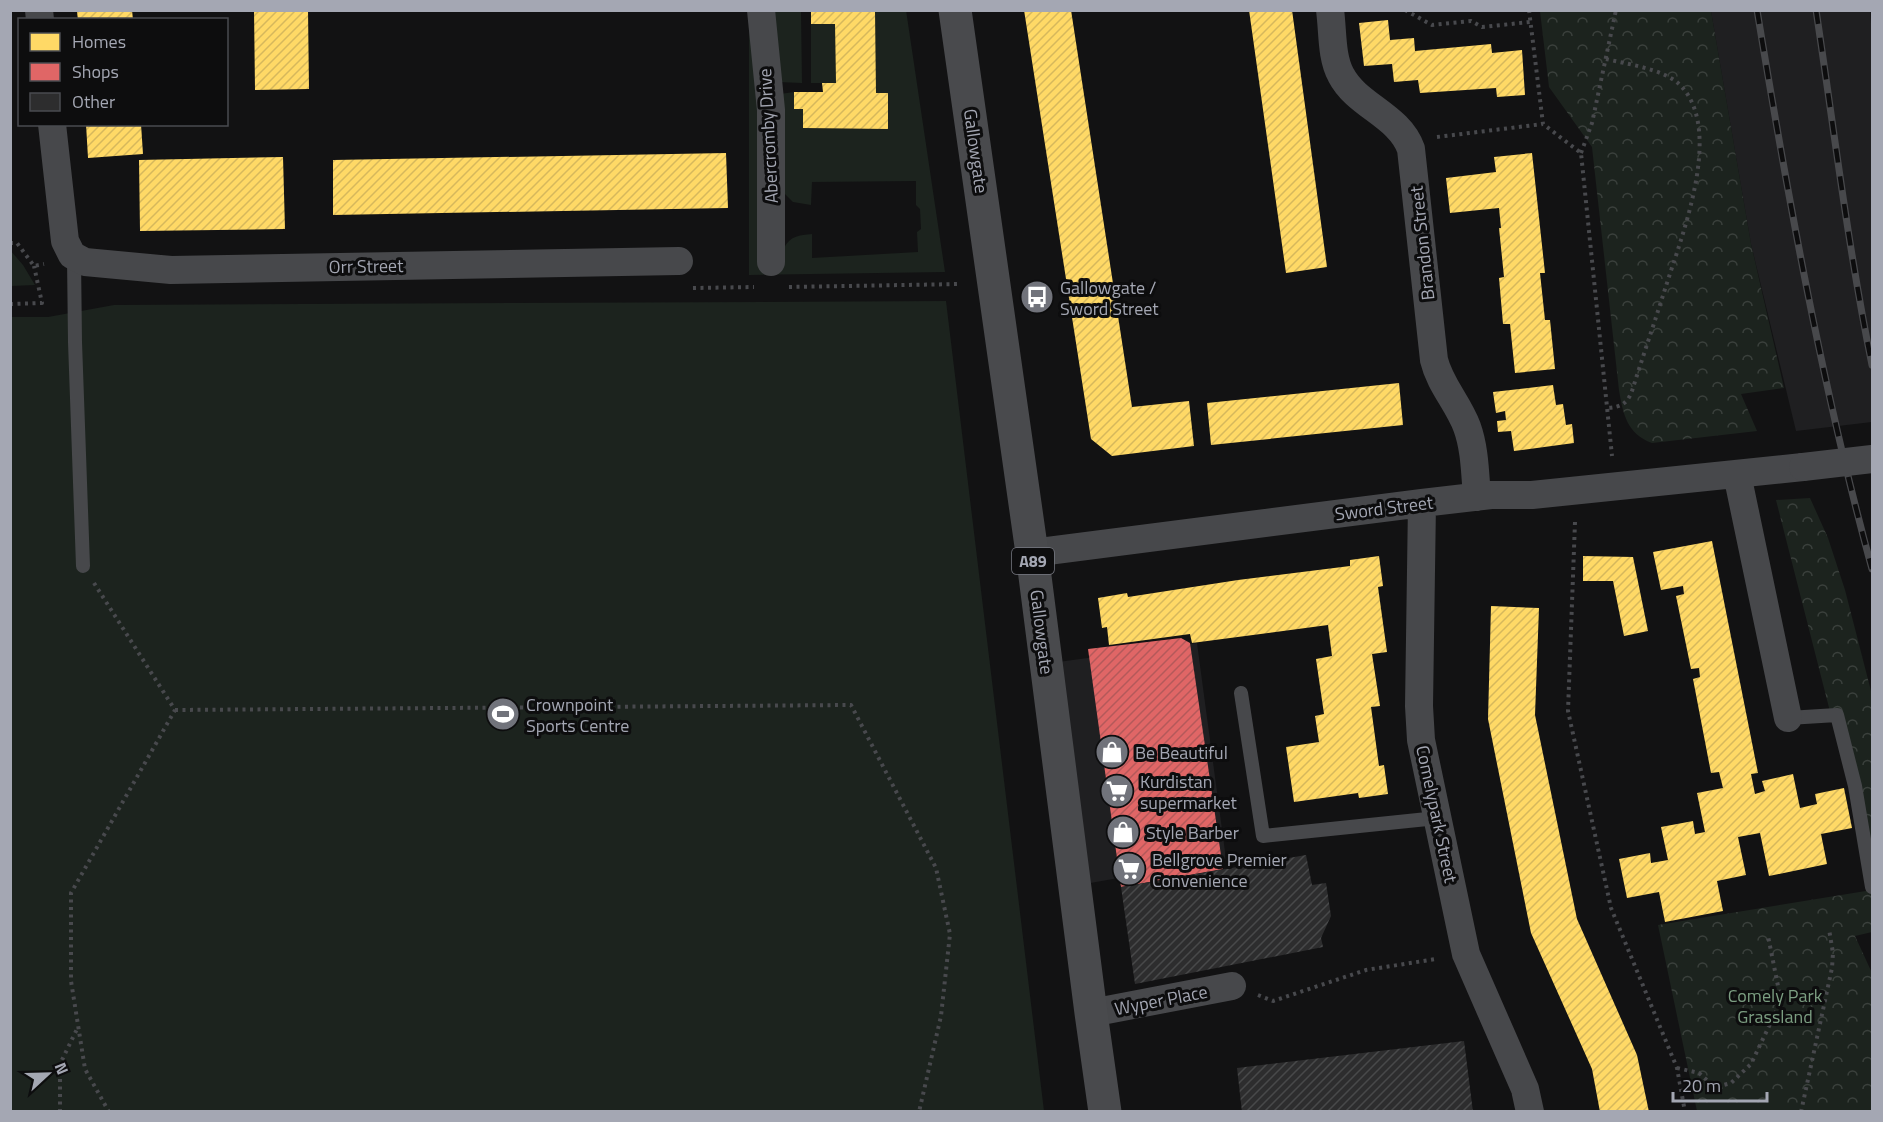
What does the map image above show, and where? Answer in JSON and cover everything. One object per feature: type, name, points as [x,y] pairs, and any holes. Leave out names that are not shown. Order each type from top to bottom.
[{"type":"main road","name":"Gallowgate","points":[[955,10],[1032,553],[1090,1013],[1105,1112]]},
{"type":"street","name":"Abercromby Drive","points":[[760,10],[771,110],[767,275]]},
{"type":"street","points":[[1330,10],[1335,57],[1342,78],[1352,90],[1408,140]]},
{"type":"street","points":[[52,126],[70,249]]},
{"type":"street","name":"Brandon Street","points":[[1408,140],[1413,163],[1434,360],[1441,381],[1467,426],[1474,458],[1477,497]]},
{"type":"street","name":"Orr Street","points":[[70,249],[93,264],[171,270],[678,261]]},
{"type":"street","name":"Sword Street","points":[[1032,553],[1422,503],[1576,491],[1872,459]]},
{"type":"street","points":[[1737,474],[1788,718]]},
{"type":"street","name":"Comelypark Street","points":[[1422,503],[1419,706],[1421,740],[1466,954],[1525,1089],[1530,1112]]},
{"type":"street","name":"Wyper Place","points":[[1090,1013],[1232,986]]},
{"type":"lane","points":[[70,249],[83,566]]},
{"type":"lane","points":[[1242,693],[1263,836],[1437,818]]},
{"type":"lane","points":[[1788,718],[1837,715],[1855,786],[1872,887]]},
{"type":"path","points":[[1406,10],[1432,25],[1471,21],[1482,27],[1530,22]]},
{"type":"path","points":[[1529,10],[1543,124]]},
{"type":"path","points":[[1615,487],[1581,153],[1592,123],[1616,10]]},
{"type":"path","points":[[1606,59],[1669,76],[1679,84],[1688,95],[1695,111],[1699,142],[1698,171],[1691,208],[1632,391],[1624,405],[1607,408]]},
{"type":"path","points":[[1408,140],[1543,124],[1581,153]]},
{"type":"path","points":[[678,261],[680,288],[767,275]]},
{"type":"path","points":[[10,304],[42,303],[34,266]]},
{"type":"path","points":[[785,287],[995,284]]},
{"type":"path","points":[[1576,491],[1568,711],[1611,908],[1677,1068],[1685,1112]]},
{"type":"path","points":[[83,566],[175,710]]},
{"type":"path","points":[[175,710],[851,705],[936,868],[950,934],[941,1016],[919,1112]]},
{"type":"path","points":[[109,1112],[85,1069],[71,981],[70,893],[175,710]]},
{"type":"path","points":[[1801,1112],[1832,968],[1833,953],[1829,929]]},
{"type":"path","points":[[1677,1068],[1699,1073],[1710,1083],[1720,1086],[1731,1083],[1751,1064],[1781,1001],[1768,936]]},
{"type":"path","points":[[1232,986],[1274,1001],[1366,970],[1466,954]]},
{"type":"path","points":[[60,1112],[60,1064],[78,1026]]},
{"type":"shaded area","points":[[1711,11],[1870,11],[1872,35],[1872,422],[1796,431],[1751,244]]},
{"type":"shaded area","points":[[1197,643],[1226,859],[1079,885],[1051,663]]},
{"type":"green space","points":[[906,10],[945,272],[749,275],[749,11],[784,248],[795,237],[812,234],[812,258],[918,252],[917,232],[921,229],[920,209],[916,205],[916,181],[812,182],[811,205],[793,202],[782,191],[780,94],[794,92],[794,109],[803,109],[803,128],[888,129],[888,94],[876,93],[875,11]]},
{"type":"green space","points":[[771,11],[801,11],[802,83],[778,82]]},
{"type":"green space","points":[[1540,11],[1711,11],[1751,244],[1784,388],[1741,394],[1757,431],[1652,443],[1637,434],[1628,422],[1619,390],[1592,147],[1549,87]]},
{"type":"green space","points":[[811,24],[835,24],[836,83],[811,83]]},
{"type":"green space","points":[[10,250],[23,265],[35,285],[11,286]]},
{"type":"green space","name":"Crownpoint Sports Centre","points":[[946,301],[1044,1111],[11,1111],[11,317],[48,317],[114,305]]},
{"type":"green space","points":[[1810,498],[1828,538],[1845,590],[1872,695],[1872,876],[1776,500]]},
{"type":"green space","name":"Comely Park Grassland","points":[[1872,890],[1872,932],[1855,936],[1872,973],[1872,1111],[1697,1111],[1658,925]]},
{"type":"building: Homes","points":[[132,10],[133,18],[78,18],[77,12]]},
{"type":"building: Homes","points":[[254,10],[308,10],[309,89],[255,90]]},
{"type":"building: Homes","points":[[811,10],[875,10],[876,93],[888,93],[888,129],[803,128],[803,109],[794,109],[794,92],[823,92],[822,83],[836,83],[835,24],[811,24]]},
{"type":"building: Homes","points":[[1024,10],[1071,10],[1132,407],[1189,401],[1194,446],[1112,456],[1091,439]]},
{"type":"building: Homes","points":[[1249,10],[1292,10],[1327,267],[1286,273]]},
{"type":"building: Homes","points":[[1388,20],[1390,40],[1414,38],[1415,51],[1491,44],[1492,53],[1522,50],[1525,95],[1497,97],[1496,88],[1420,93],[1418,80],[1394,82],[1392,64],[1364,66],[1359,23]]},
{"type":"building: Homes","points":[[86,126],[141,126],[143,154],[88,158]]},
{"type":"building: Homes","points":[[726,153],[728,208],[333,215],[333,160]]},
{"type":"building: Homes","points":[[1532,153],[1545,273],[1540,273],[1545,320],[1550,320],[1555,369],[1515,373],[1510,324],[1503,324],[1499,278],[1504,277],[1499,208],[1450,213],[1446,178],[1496,172],[1494,157]]},
{"type":"building: Homes","points":[[283,157],[285,229],[140,231],[139,160]]},
{"type":"building: Homes","points":[[1399,383],[1403,425],[1211,445],[1207,403]]},
{"type":"building: Homes","points":[[1553,385],[1556,405],[1563,404],[1566,425],[1572,424],[1574,443],[1514,451],[1511,431],[1498,432],[1497,421],[1506,420],[1505,411],[1496,413],[1493,392]]},
{"type":"building: Homes","points":[[1712,541],[1758,773],[1751,774],[1755,794],[1765,791],[1762,781],[1793,774],[1800,808],[1817,804],[1815,794],[1844,788],[1852,828],[1821,834],[1827,864],[1769,876],[1760,833],[1738,837],[1746,875],[1717,881],[1723,911],[1665,922],[1659,892],[1627,898],[1619,859],[1650,853],[1651,863],[1668,860],[1661,827],[1693,821],[1695,834],[1705,832],[1697,793],[1723,788],[1719,772],[1711,773],[1693,679],[1700,677],[1699,668],[1691,669],[1676,596],[1684,594],[1683,586],[1661,590],[1653,552]]},
{"type":"building: Homes","points":[[1379,556],[1383,586],[1378,587],[1387,652],[1372,654],[1380,706],[1371,707],[1379,766],[1384,765],[1388,794],[1359,798],[1358,793],[1294,802],[1286,747],[1319,742],[1315,716],[1324,714],[1316,659],[1332,656],[1328,625],[1192,643],[1190,634],[1109,645],[1107,627],[1102,628],[1098,598],[1127,593],[1128,597],[1350,566],[1350,560]]},
{"type":"building: Homes","points":[[1583,556],[1633,557],[1648,631],[1624,636],[1613,581],[1583,581]]},
{"type":"building: Homes","points":[[1491,606],[1539,608],[1535,715],[1577,919],[1637,1055],[1649,1112],[1600,1112],[1592,1069],[1531,933],[1488,719]]},
{"type":"building: Shops","points":[[1181,638],[1190,643],[1223,869],[1121,887],[1088,649]]},
{"type":"building: Other","points":[[1306,855],[1312,885],[1326,883],[1331,916],[1321,938],[1323,947],[1135,984],[1121,887]]},
{"type":"building: Other","points":[[1464,1041],[1473,1112],[1242,1112],[1237,1068]]},
{"type":"railway","points":[[1757,10],[1807,291],[1837,431],[1872,569]]},
{"type":"railway","points":[[1816,10],[1848,233],[1872,365]]},
{"type":"place","name":"Gallowgate / Sword Street","points":[[1037,297]]},
{"type":"place","name":"Crownpoint Sports Centre","points":[[503,714]]},
{"type":"place","name":"Be Beautiful","points":[[1112,752]]},
{"type":"place","name":"Kurdistan supermarket","points":[[1117,791]]},
{"type":"place","name":"Style Barber","points":[[1123,832]]},
{"type":"place","name":"Bellgrove Premier Convenience","points":[[1129,869]]}]
